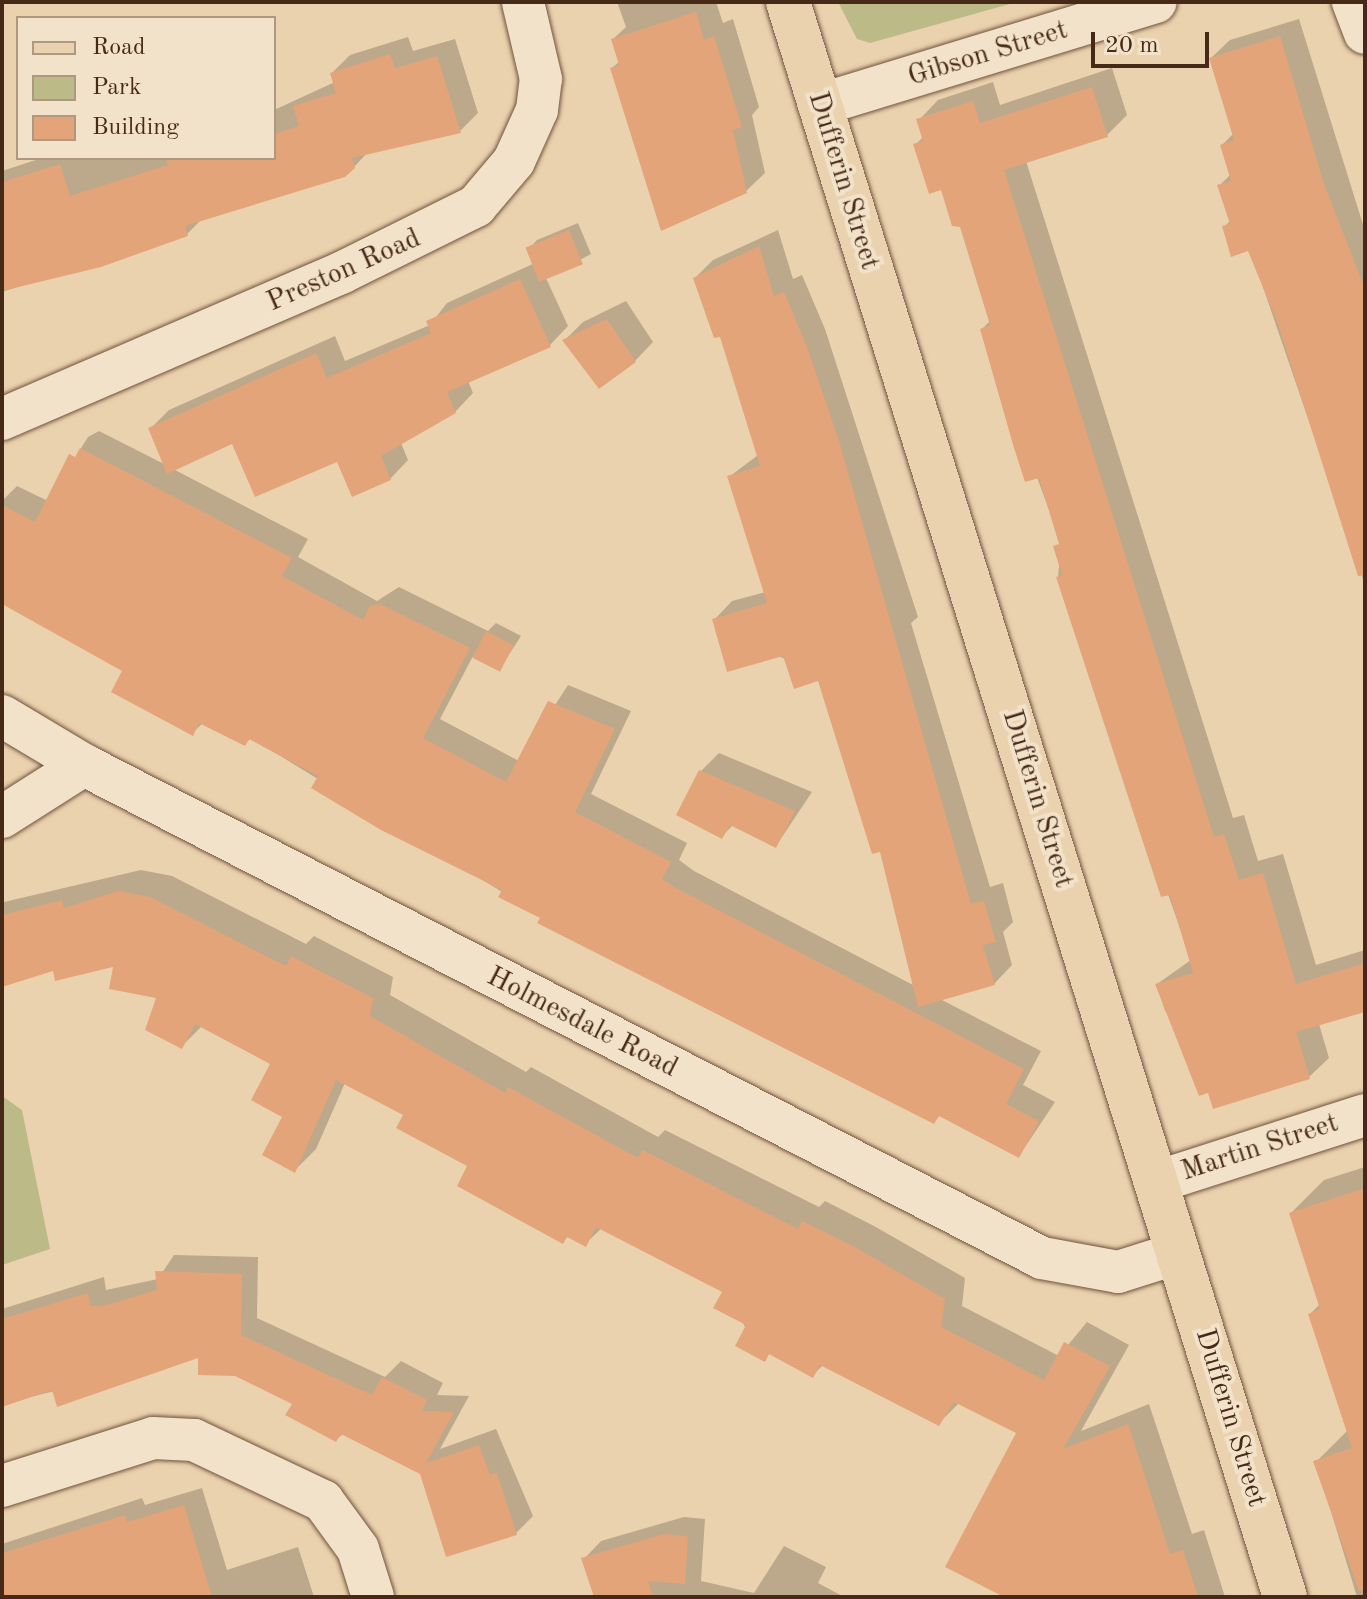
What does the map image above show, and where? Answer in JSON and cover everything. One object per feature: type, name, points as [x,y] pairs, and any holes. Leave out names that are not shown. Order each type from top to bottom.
[{"type":"main road","name":"Dufferin Street","points":[[788,2],[1285,1597]]},
{"type":"street","name":"Preston Road","points":[[2,419],[341,273],[476,206],[514,161],[537,110],[541,79],[523,2]]},
{"type":"street","name":"Gibson Street","points":[[819,105],[1156,2]]},
{"type":"street","points":[[1353,2],[1365,33]]},
{"type":"street","name":"Holmesdale Road","points":[[2,716],[84,765],[1042,1258],[1118,1272],[1178,1253]]},
{"type":"street","points":[[2,817],[84,765]]},
{"type":"street","name":"Martin Street","points":[[1156,1182],[1365,1115]]},
{"type":"street","points":[[2,1486],[153,1438],[194,1440],[323,1501],[358,1549],[373,1597]]},
{"type":"green space","points":[[838,2],[1017,2],[870,43],[857,39]]},
{"type":"green space","points":[[2,1096],[22,1110],[50,1249],[2,1265]]},
{"type":"building","points":[[696,12],[704,40],[714,36],[742,127],[733,130],[747,193],[661,231],[610,68],[619,65],[611,39]]},
{"type":"building","points":[[1280,36],[1324,184],[1365,289],[1365,575],[1358,576],[1278,324],[1248,251],[1231,257],[1222,226],[1230,224],[1217,185],[1231,181],[1220,145],[1234,140],[1209,58]]},
{"type":"building","points":[[390,54],[395,68],[437,56],[461,133],[352,158],[355,168],[345,177],[185,226],[188,236],[101,267],[2,291],[2,182],[60,164],[70,196],[168,165],[167,160],[276,160],[276,133],[299,126],[293,106],[336,93],[330,73]]},
{"type":"building","points":[[1092,87],[1108,137],[1004,170],[1214,837],[1224,834],[1239,880],[1263,873],[1296,984],[1365,963],[1365,1012],[1296,1032],[1310,1079],[1213,1109],[1208,1093],[1199,1096],[1155,984],[1193,973],[1170,895],[1161,897],[1056,577],[1062,575],[1053,546],[1059,544],[1039,478],[1025,482],[1014,448],[980,329],[990,325],[960,227],[952,226],[941,190],[929,194],[913,144],[923,141],[916,119],[973,101],[980,123]]},
{"type":"building","points":[[569,230],[583,264],[539,282],[525,248]]},
{"type":"building","points":[[759,246],[774,296],[784,292],[807,347],[839,441],[971,904],[984,901],[996,942],[983,945],[995,985],[918,1007],[880,852],[872,854],[818,681],[794,689],[783,656],[727,672],[712,619],[767,603],[727,476],[760,466],[720,337],[714,338],[693,278]]},
{"type":"building","points":[[520,279],[551,347],[447,392],[456,413],[381,456],[391,480],[352,497],[337,462],[255,497],[232,444],[167,474],[148,428],[316,353],[327,378],[431,333],[426,321]]},
{"type":"building","points":[[607,319],[636,362],[599,389],[562,340]]},
{"type":"building","points":[[80,448],[292,558],[282,576],[363,620],[370,606],[380,604],[470,648],[423,738],[506,782],[548,701],[615,729],[575,812],[671,862],[662,879],[676,888],[1024,1069],[1006,1104],[1039,1121],[1019,1158],[939,1116],[934,1124],[537,923],[540,918],[498,897],[502,890],[381,830],[311,788],[318,776],[249,739],[245,746],[199,723],[193,736],[111,692],[122,671],[2,604],[2,505],[35,522],[69,454],[75,457]]},
{"type":"building","points":[[486,631],[514,645],[500,672],[472,658]]},
{"type":"building","points":[[699,770],[795,811],[776,848],[730,825],[722,839],[676,815]]},
{"type":"building","points":[[118,891],[150,897],[286,966],[291,956],[373,998],[370,1016],[505,1093],[508,1087],[638,1158],[642,1150],[798,1229],[802,1221],[853,1246],[945,1299],[941,1327],[1044,1380],[1064,1342],[1110,1366],[1063,1449],[1128,1424],[1170,1554],[1183,1550],[1198,1597],[1004,1597],[945,1567],[1016,1433],[954,1402],[939,1426],[820,1365],[813,1378],[769,1354],[765,1362],[735,1346],[746,1325],[713,1308],[722,1292],[596,1227],[586,1247],[567,1237],[563,1244],[457,1186],[467,1166],[396,1128],[403,1115],[336,1080],[295,1173],[262,1155],[282,1117],[251,1100],[270,1064],[195,1024],[182,1049],[145,1030],[156,998],[109,989],[113,967],[55,981],[53,971],[2,987],[2,915],[62,900],[64,908]]},
{"type":"building","points":[[1365,1188],[1365,1590],[1359,1591],[1313,1461],[1352,1448],[1308,1314],[1320,1309],[1289,1213]]},
{"type":"building","points":[[155,1271],[242,1274],[241,1335],[372,1395],[382,1377],[427,1400],[422,1411],[454,1412],[426,1463],[479,1445],[490,1475],[497,1473],[517,1535],[446,1557],[420,1474],[341,1434],[336,1442],[285,1415],[292,1404],[235,1376],[198,1375],[198,1358],[57,1407],[52,1390],[2,1407],[2,1319],[88,1293],[90,1306],[103,1306],[157,1290]]},
{"type":"building","points":[[184,1505],[212,1597],[2,1597],[2,1553],[125,1515],[127,1522]]},
{"type":"building","points":[[665,1534],[688,1536],[685,1584],[648,1581],[653,1597],[594,1597],[581,1558]]}]
